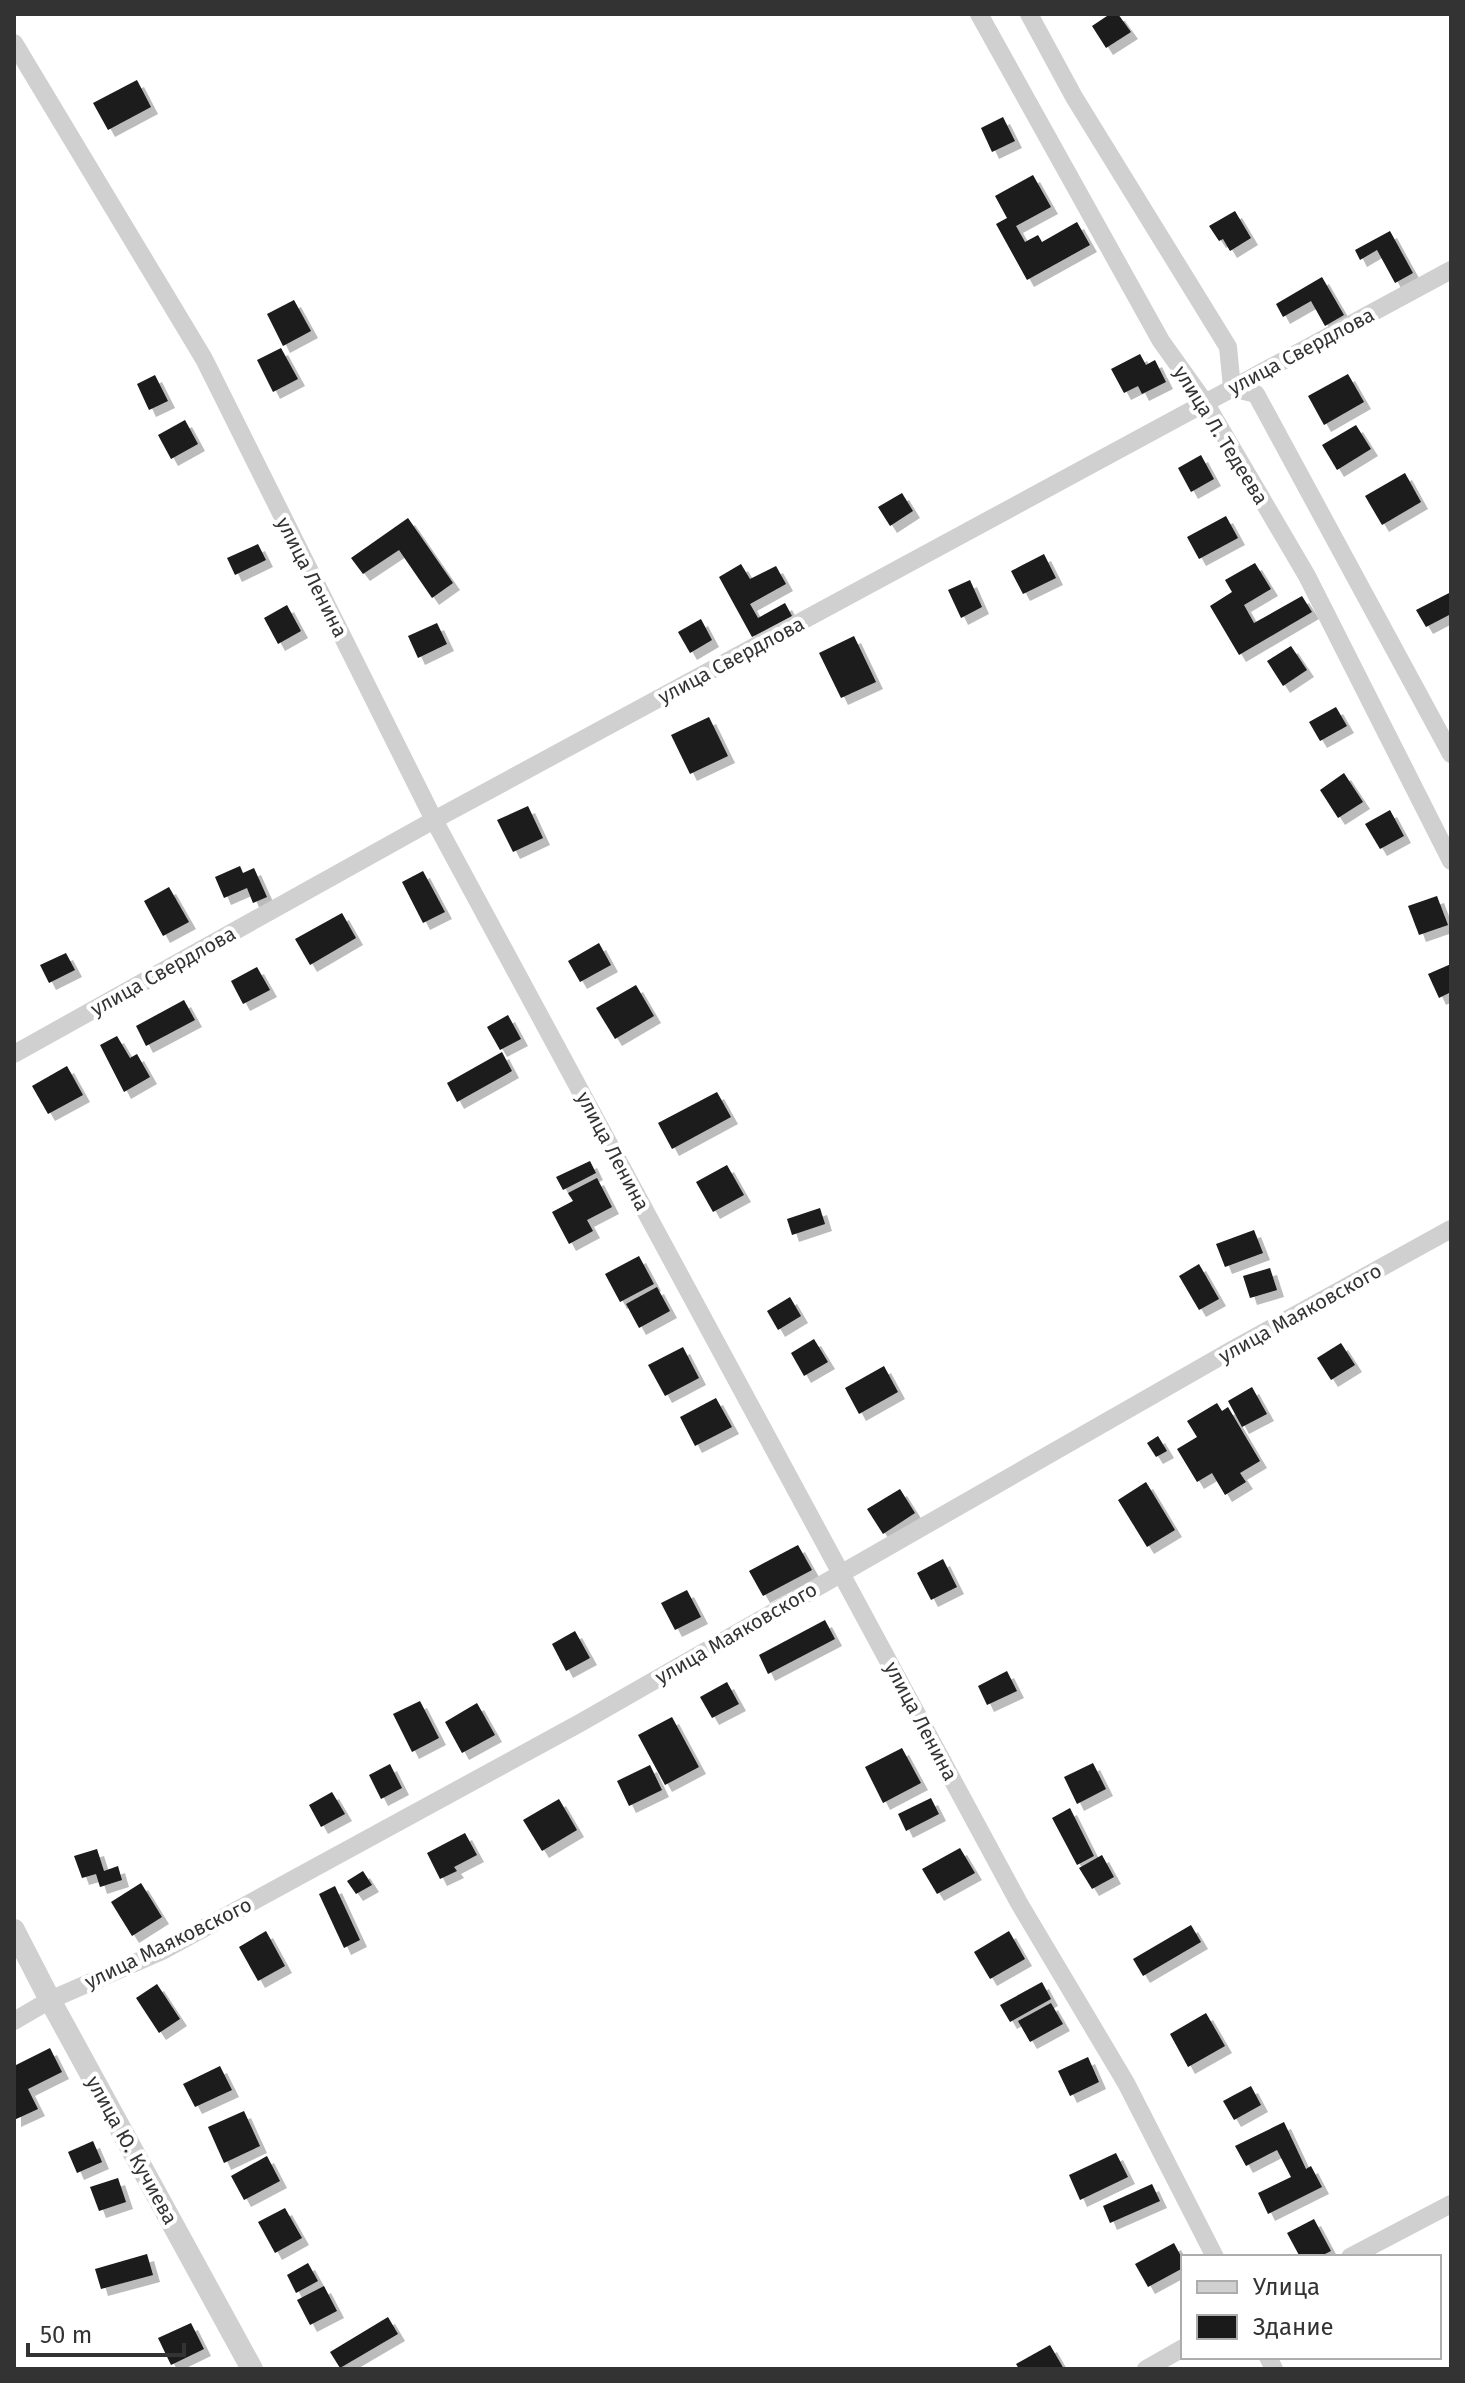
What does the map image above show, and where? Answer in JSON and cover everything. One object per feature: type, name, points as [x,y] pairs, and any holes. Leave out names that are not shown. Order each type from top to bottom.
[{"type":"street","name":"улица Л. Тедеева","points":[[979,14],[1161,341],[1206,404],[1307,576],[1451,861]]},
{"type":"street","name":"улица Л. Тедеева","points":[[1029,14],[1074,97],[1228,347],[1232,388],[1256,394],[1451,754]]},
{"type":"street","name":"улица Ленина","points":[[14,43],[204,359],[434,820],[1019,1903],[1126,2083],[1214,2255]]},
{"type":"street","name":"улица Свердлова","points":[[14,1054],[434,820],[1451,270]]},
{"type":"street","name":"улица Маяковского","points":[[14,2021],[50,2000],[175,1944],[580,1723],[1230,1351],[1451,1229]]},
{"type":"street","name":"улица Ю. Кучиева","points":[[14,1930],[252,2369]]},
{"type":"street","points":[[1354,2255],[1451,2204]]},
{"type":"street","points":[[1146,2369],[1181,2349]]},
{"type":"building","points":[[1110,14],[1118,14],[1131,32],[1106,48],[1092,26]]},
{"type":"building","points":[[137,80],[151,107],[108,130],[93,103]]},
{"type":"building","points":[[1003,117],[1015,141],[992,152],[981,128]]},
{"type":"building","points":[[1033,175],[1051,207],[1016,226],[1025,242],[1038,235],[1042,242],[1077,222],[1090,245],[1027,280],[996,224],[1007,218],[995,196]]},
{"type":"building","points":[[1235,211],[1251,238],[1230,251],[1209,226]]},
{"type":"building","points":[[1390,231],[1413,273],[1395,283],[1377,250],[1360,260],[1355,250]]},
{"type":"building","points":[[1322,277],[1344,315],[1325,326],[1311,301],[1283,317],[1276,304]]},
{"type":"building","points":[[294,300],[311,331],[283,346],[267,314]]},
{"type":"building","points":[[281,348],[298,379],[273,392],[257,360]]},
{"type":"building","points":[[1140,354],[1146,365],[1155,360],[1166,382],[1142,394],[1138,386],[1124,393],[1111,369]]},
{"type":"building","points":[[1348,374],[1364,402],[1324,425],[1308,396]]},
{"type":"building","points":[[155,375],[168,401],[149,410],[137,384]]},
{"type":"building","points":[[185,420],[198,444],[171,459],[158,435]]},
{"type":"building","points":[[1356,425],[1371,449],[1337,470],[1322,445]]},
{"type":"building","points":[[1201,455],[1214,479],[1191,492],[1178,468]]},
{"type":"building","points":[[1405,473],[1421,502],[1382,525],[1365,496]]},
{"type":"building","points":[[902,493],[913,511],[890,526],[878,507]]},
{"type":"building","points":[[1226,516],[1238,538],[1199,559],[1187,537]]},
{"type":"building","points":[[408,518],[453,583],[432,598],[399,550],[363,574],[351,558]]},
{"type":"building","points":[[258,544],[266,560],[235,575],[227,558]]},
{"type":"building","points":[[1044,554],[1056,578],[1023,594],[1011,571]]},
{"type":"building","points":[[1255,563],[1271,589],[1244,605],[1254,623],[1302,596],[1312,612],[1239,655],[1210,606],[1232,592],[1225,580]]},
{"type":"building","points":[[741,564],[750,579],[776,566],[786,584],[750,604],[758,618],[785,603],[792,616],[752,637],[719,577]]},
{"type":"building","points":[[970,580],[982,607],[961,618],[948,590]]},
{"type":"building","points":[[1451,592],[1451,614],[1426,627],[1416,610]]},
{"type":"building","points":[[287,605],[301,631],[278,644],[264,618]]},
{"type":"building","points":[[701,619],[712,640],[690,653],[678,632]]},
{"type":"building","points":[[437,623],[447,644],[418,658],[408,636]]},
{"type":"building","points":[[854,636],[876,682],[841,698],[819,653]]},
{"type":"building","points":[[1291,646],[1307,670],[1283,686],[1267,661]]},
{"type":"building","points":[[1336,707],[1347,726],[1320,741],[1309,722]]},
{"type":"building","points":[[709,717],[728,756],[690,774],[671,735]]},
{"type":"building","points":[[1344,773],[1363,802],[1338,818],[1320,790]]},
{"type":"building","points":[[528,806],[543,838],[513,852],[497,820]]},
{"type":"building","points":[[1390,810],[1404,836],[1380,849],[1365,824]]},
{"type":"building","points":[[240,866],[243,873],[254,868],[267,897],[253,903],[247,888],[224,898],[215,877]]},
{"type":"building","points":[[423,871],[445,912],[423,923],[402,882]]},
{"type":"building","points":[[169,887],[189,922],[163,936],[144,901]]},
{"type":"building","points":[[1437,896],[1448,925],[1419,935],[1408,906]]},
{"type":"building","points":[[342,913],[356,938],[310,965],[295,939]]},
{"type":"building","points":[[599,943],[611,965],[580,982],[568,961]]},
{"type":"building","points":[[66,953],[75,970],[49,983],[40,965]]},
{"type":"building","points":[[1451,964],[1451,992],[1439,998],[1428,974]]},
{"type":"building","points":[[257,967],[270,990],[243,1004],[231,981]]},
{"type":"building","points":[[636,985],[654,1016],[615,1039],[596,1008]]},
{"type":"building","points":[[184,1000],[195,1020],[146,1046],[136,1026]]},
{"type":"building","points":[[508,1015],[521,1039],[500,1050],[487,1027]]},
{"type":"building","points":[[117,1036],[130,1058],[137,1054],[150,1077],[124,1092],[100,1045]]},
{"type":"building","points":[[502,1052],[512,1071],[457,1102],[447,1083]]},
{"type":"building","points":[[67,1066],[83,1095],[48,1114],[32,1086]]},
{"type":"building","points":[[717,1092],[731,1117],[672,1149],[658,1123]]},
{"type":"building","points":[[590,1161],[596,1173],[563,1190],[556,1177]]},
{"type":"building","points":[[727,1165],[744,1195],[713,1212],[696,1182]]},
{"type":"building","points":[[597,1178],[612,1207],[587,1220],[593,1231],[569,1244],[552,1212],[573,1201],[568,1193]]},
{"type":"building","points":[[820,1208],[825,1224],[792,1235],[787,1219]]},
{"type":"building","points":[[1254,1230],[1263,1253],[1225,1267],[1216,1244]]},
{"type":"building","points":[[639,1256],[654,1284],[620,1302],[605,1274]]},
{"type":"building","points":[[1199,1264],[1219,1299],[1199,1310],[1179,1276]]},
{"type":"building","points":[[1270,1268],[1277,1290],[1250,1298],[1243,1276]]},
{"type":"building","points":[[657,1287],[670,1311],[639,1328],[626,1304]]},
{"type":"building","points":[[790,1297],[801,1316],[778,1330],[767,1311]]},
{"type":"building","points":[[814,1339],[828,1362],[804,1376],[791,1353]]},
{"type":"building","points":[[1341,1343],[1355,1365],[1331,1380],[1317,1358]]},
{"type":"building","points":[[683,1347],[699,1378],[665,1396],[648,1365]]},
{"type":"building","points":[[884,1366],[898,1392],[859,1414],[845,1388]]},
{"type":"building","points":[[1252,1387],[1267,1414],[1242,1427],[1228,1401]]},
{"type":"building","points":[[716,1398],[732,1427],[695,1446],[680,1417]]},
{"type":"building","points":[[1217,1403],[1222,1411],[1228,1407],[1260,1461],[1240,1473],[1246,1482],[1225,1495],[1212,1473],[1197,1482],[1177,1449],[1197,1437],[1187,1421]]},
{"type":"building","points":[[1158,1436],[1167,1451],[1156,1457],[1147,1443]]},
{"type":"building","points":[[1146,1482],[1175,1530],[1147,1547],[1118,1500]]},
{"type":"building","points":[[900,1489],[915,1513],[883,1534],[867,1509]]},
{"type":"building","points":[[798,1545],[812,1570],[763,1596],[749,1571]]},
{"type":"building","points":[[943,1559],[957,1587],[931,1600],[917,1573]]},
{"type":"building","points":[[687,1590],[701,1617],[675,1630],[661,1603]]},
{"type":"building","points":[[825,1620],[835,1639],[768,1674],[759,1655]]},
{"type":"building","points":[[575,1631],[590,1658],[566,1671],[552,1644]]},
{"type":"building","points":[[1007,1671],[1017,1691],[987,1705],[978,1686]]},
{"type":"building","points":[[727,1682],[739,1704],[712,1718],[700,1697]]},
{"type":"building","points":[[420,1701],[439,1738],[412,1752],[393,1714]]},
{"type":"building","points":[[477,1703],[495,1735],[462,1753],[445,1722]]},
{"type":"building","points":[[672,1717],[699,1767],[665,1785],[638,1735]]},
{"type":"building","points":[[902,1748],[921,1783],[883,1803],[865,1767]]},
{"type":"building","points":[[1093,1763],[1106,1789],[1077,1804],[1064,1777]]},
{"type":"building","points":[[390,1764],[402,1788],[381,1799],[369,1775]]},
{"type":"building","points":[[650,1765],[662,1790],[629,1806],[617,1781]]},
{"type":"building","points":[[332,1792],[345,1814],[321,1827],[309,1805]]},
{"type":"building","points":[[931,1798],[939,1814],[906,1831],[898,1814]]},
{"type":"building","points":[[559,1799],[577,1830],[542,1851],[523,1820]]},
{"type":"building","points":[[1070,1808],[1094,1856],[1077,1865],[1052,1818]]},
{"type":"building","points":[[465,1833],[477,1855],[454,1867],[457,1871],[440,1879],[427,1853]]},
{"type":"building","points":[[960,1848],[975,1873],[937,1894],[922,1869]]},
{"type":"building","points":[[97,1849],[104,1871],[118,1866],[122,1880],[100,1887],[96,1874],[82,1878],[74,1856]]},
{"type":"building","points":[[1102,1855],[1114,1877],[1092,1889],[1079,1868]]},
{"type":"building","points":[[363,1871],[372,1885],[356,1894],[347,1881]]},
{"type":"building","points":[[141,1883],[162,1917],[132,1936],[111,1902]]},
{"type":"building","points":[[335,1886],[360,1940],[344,1948],[319,1894]]},
{"type":"building","points":[[1191,1925],[1201,1942],[1143,1976],[1133,1959]]},
{"type":"building","points":[[266,1931],[285,1966],[258,1981],[239,1947]]},
{"type":"building","points":[[1009,1931],[1025,1959],[990,1979],[974,1952]]},
{"type":"building","points":[[1042,1982],[1051,1999],[1010,2022],[1000,2005]]},
{"type":"building","points":[[157,1984],[180,2019],[159,2033],[136,1998]]},
{"type":"building","points":[[1051,2003],[1063,2024],[1030,2042],[1018,2021]]},
{"type":"building","points":[[1206,2013],[1225,2046],[1188,2067],[1170,2034]]},
{"type":"building","points":[[50,2048],[62,2072],[28,2089],[38,2109],[14,2120],[14,2066]]},
{"type":"building","points":[[1088,2057],[1099,2082],[1070,2096],[1058,2071]]},
{"type":"building","points":[[220,2066],[232,2090],[195,2107],[183,2084]]},
{"type":"building","points":[[1251,2086],[1261,2105],[1234,2120],[1223,2101]]},
{"type":"building","points":[[244,2111],[260,2146],[224,2163],[208,2127]]},
{"type":"building","points":[[1284,2122],[1306,2169],[1311,2166],[1322,2187],[1268,2214],[1258,2193],[1291,2177],[1277,2150],[1246,2166],[1235,2146]]},
{"type":"building","points":[[93,2141],[102,2162],[77,2173],[68,2152]]},
{"type":"building","points":[[1116,2153],[1128,2177],[1080,2200],[1069,2175]]},
{"type":"building","points":[[267,2156],[280,2181],[244,2200],[231,2176]]},
{"type":"building","points":[[118,2178],[126,2202],[99,2211],[90,2187]]},
{"type":"building","points":[[1152,2184],[1160,2201],[1110,2223],[1103,2206]]},
{"type":"building","points":[[285,2208],[302,2238],[275,2253],[258,2222]]},
{"type":"building","points":[[1314,2219],[1331,2251],[1323,2255],[1299,2255],[1287,2233]]},
{"type":"building","points":[[1174,2243],[1181,2256],[1181,2269],[1148,2287],[1135,2264]]},
{"type":"building","points":[[147,2254],[153,2275],[101,2289],[95,2269]]},
{"type":"building","points":[[308,2263],[318,2281],[296,2293],[287,2275]]},
{"type":"building","points":[[324,2286],[337,2311],[310,2325],[297,2300]]},
{"type":"building","points":[[388,2317],[398,2334],[340,2368],[330,2352]]},
{"type":"building","points":[[191,2323],[204,2349],[171,2365],[158,2338]]},
{"type":"building","points":[[1050,2345],[1064,2369],[1019,2369],[1016,2364]]}]
